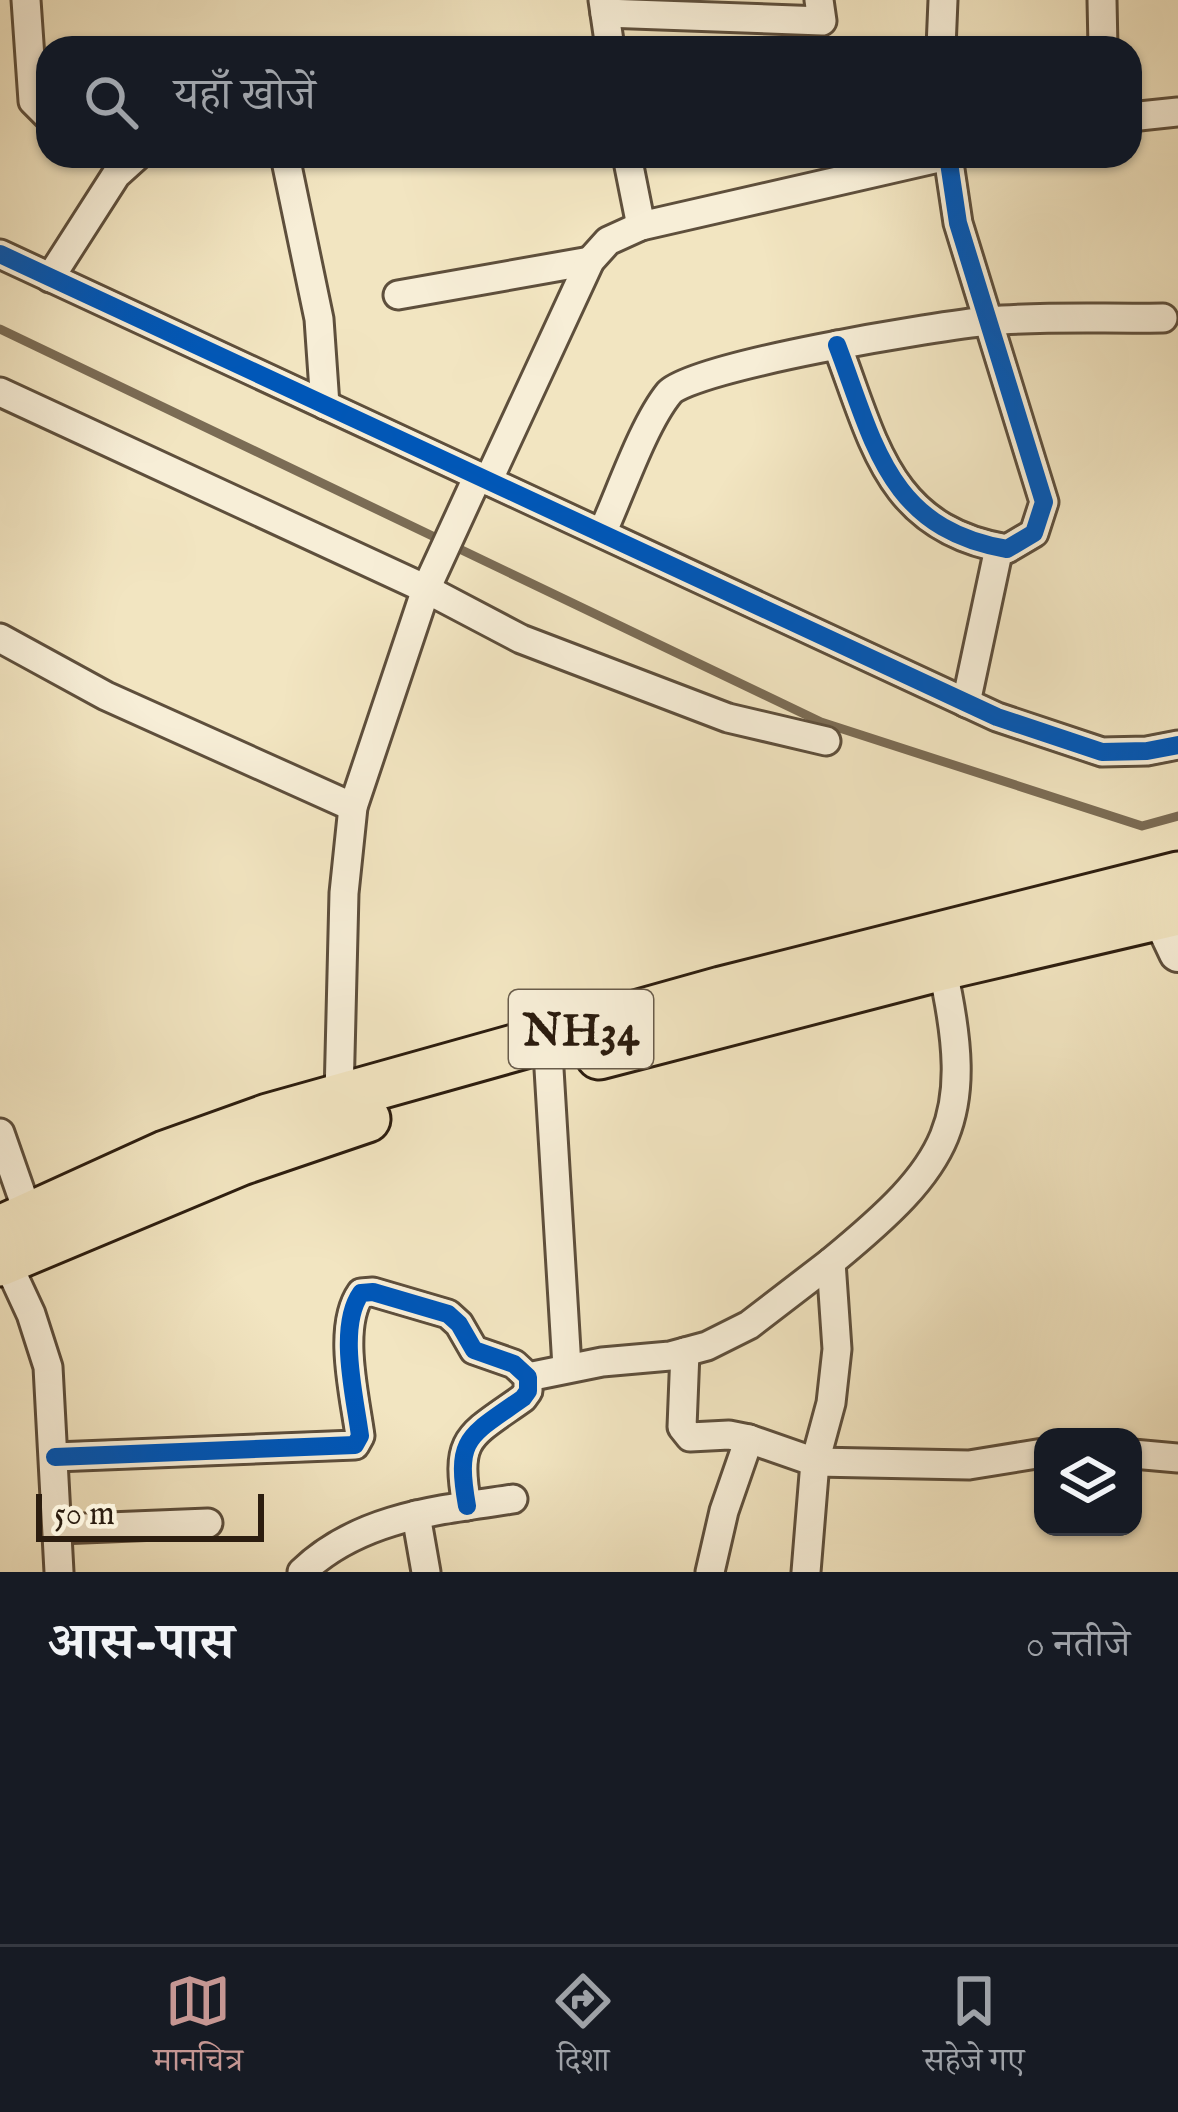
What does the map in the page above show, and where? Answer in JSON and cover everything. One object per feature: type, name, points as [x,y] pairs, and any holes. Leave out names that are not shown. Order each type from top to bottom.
[{"type":"highway","name":"NH34","points":[[343,1110],[549,1070],[1168,908]]},
{"type":"highway","name":"NH34","points":[[9,1242],[241,1162],[343,1110],[722,990],[1168,908]]},
{"type":"street","points":[[26,0],[36,104]]},
{"type":"street","points":[[608,36],[604,6],[822,21],[819,0]]},
{"type":"street","points":[[942,36],[944,0]]},
{"type":"street","points":[[1102,0],[1102,36]]},
{"type":"street","points":[[1142,116],[1178,112]]},
{"type":"street","points":[[50,278],[124,168]]},
{"type":"street","points":[[288,168],[319,319],[325,405]]},
{"type":"street","points":[[629,168],[641,226]]},
{"type":"street","points":[[343,1110],[344,893],[353,807],[428,584],[590,261],[608,241],[641,226],[895,168]]},
{"type":"street","points":[[837,345],[896,488],[916,510],[980,544],[999,548],[1007,549],[1034,533],[1044,502],[958,223],[949,168]]},
{"type":"street","points":[[0,254],[480,482],[602,533],[966,703],[1102,752],[1178,745]]},
{"type":"street","points":[[398,295],[590,261]]},
{"type":"street","points":[[602,533],[671,390],[694,377],[837,345],[988,321],[1163,318]]},
{"type":"street","points":[[0,392],[428,584],[521,639],[728,718],[826,741]]},
{"type":"street","points":[[966,703],[999,548]]},
{"type":"street","points":[[0,638],[106,696],[353,807]]},
{"type":"street","points":[[528,1377],[567,1367],[686,1352],[749,1324],[894,1209],[934,1161],[955,1099],[951,1008],[942,967]]},
{"type":"street","points":[[549,1070],[567,1367]]},
{"type":"street","points":[[0,1133],[9,1242],[48,1367],[59,1572]]},
{"type":"street","points":[[806,1572],[815,1462],[831,1403],[837,1349],[831,1262]]},
{"type":"street","points":[[55,1457],[355,1445],[360,1436],[349,1356],[354,1304],[366,1292],[448,1314],[473,1349],[514,1364],[528,1377]]},
{"type":"street","points":[[686,1352],[682,1432],[690,1437],[729,1435],[815,1462],[969,1465],[1034,1454]]},
{"type":"street","points":[[467,1506],[460,1463],[464,1445],[524,1398],[528,1377]]},
{"type":"street","points":[[710,1572],[724,1511],[749,1439]]},
{"type":"street","points":[[1142,1455],[1178,1458]]},
{"type":"street","points":[[302,1572],[350,1537],[416,1515],[514,1499]]},
{"type":"street","points":[[416,1515],[425,1572]]},
{"type":"street","points":[[59,1529],[208,1522]]},
{"type":"waterway","points":[[0,329],[821,722],[1142,826],[1178,816]]},
{"type":"cycle path","points":[[837,345],[876,447],[911,501],[935,522],[967,538],[1007,549],[1034,533],[1044,502],[958,223],[950,168]]},
{"type":"cycle path","points":[[0,254],[997,717],[1102,752],[1178,745]]},
{"type":"cycle path","points":[[55,1457],[355,1445],[360,1436],[350,1324],[361,1293],[373,1292],[448,1314],[474,1350],[514,1364],[528,1377],[523,1398],[470,1441],[463,1466],[467,1506]]}]
